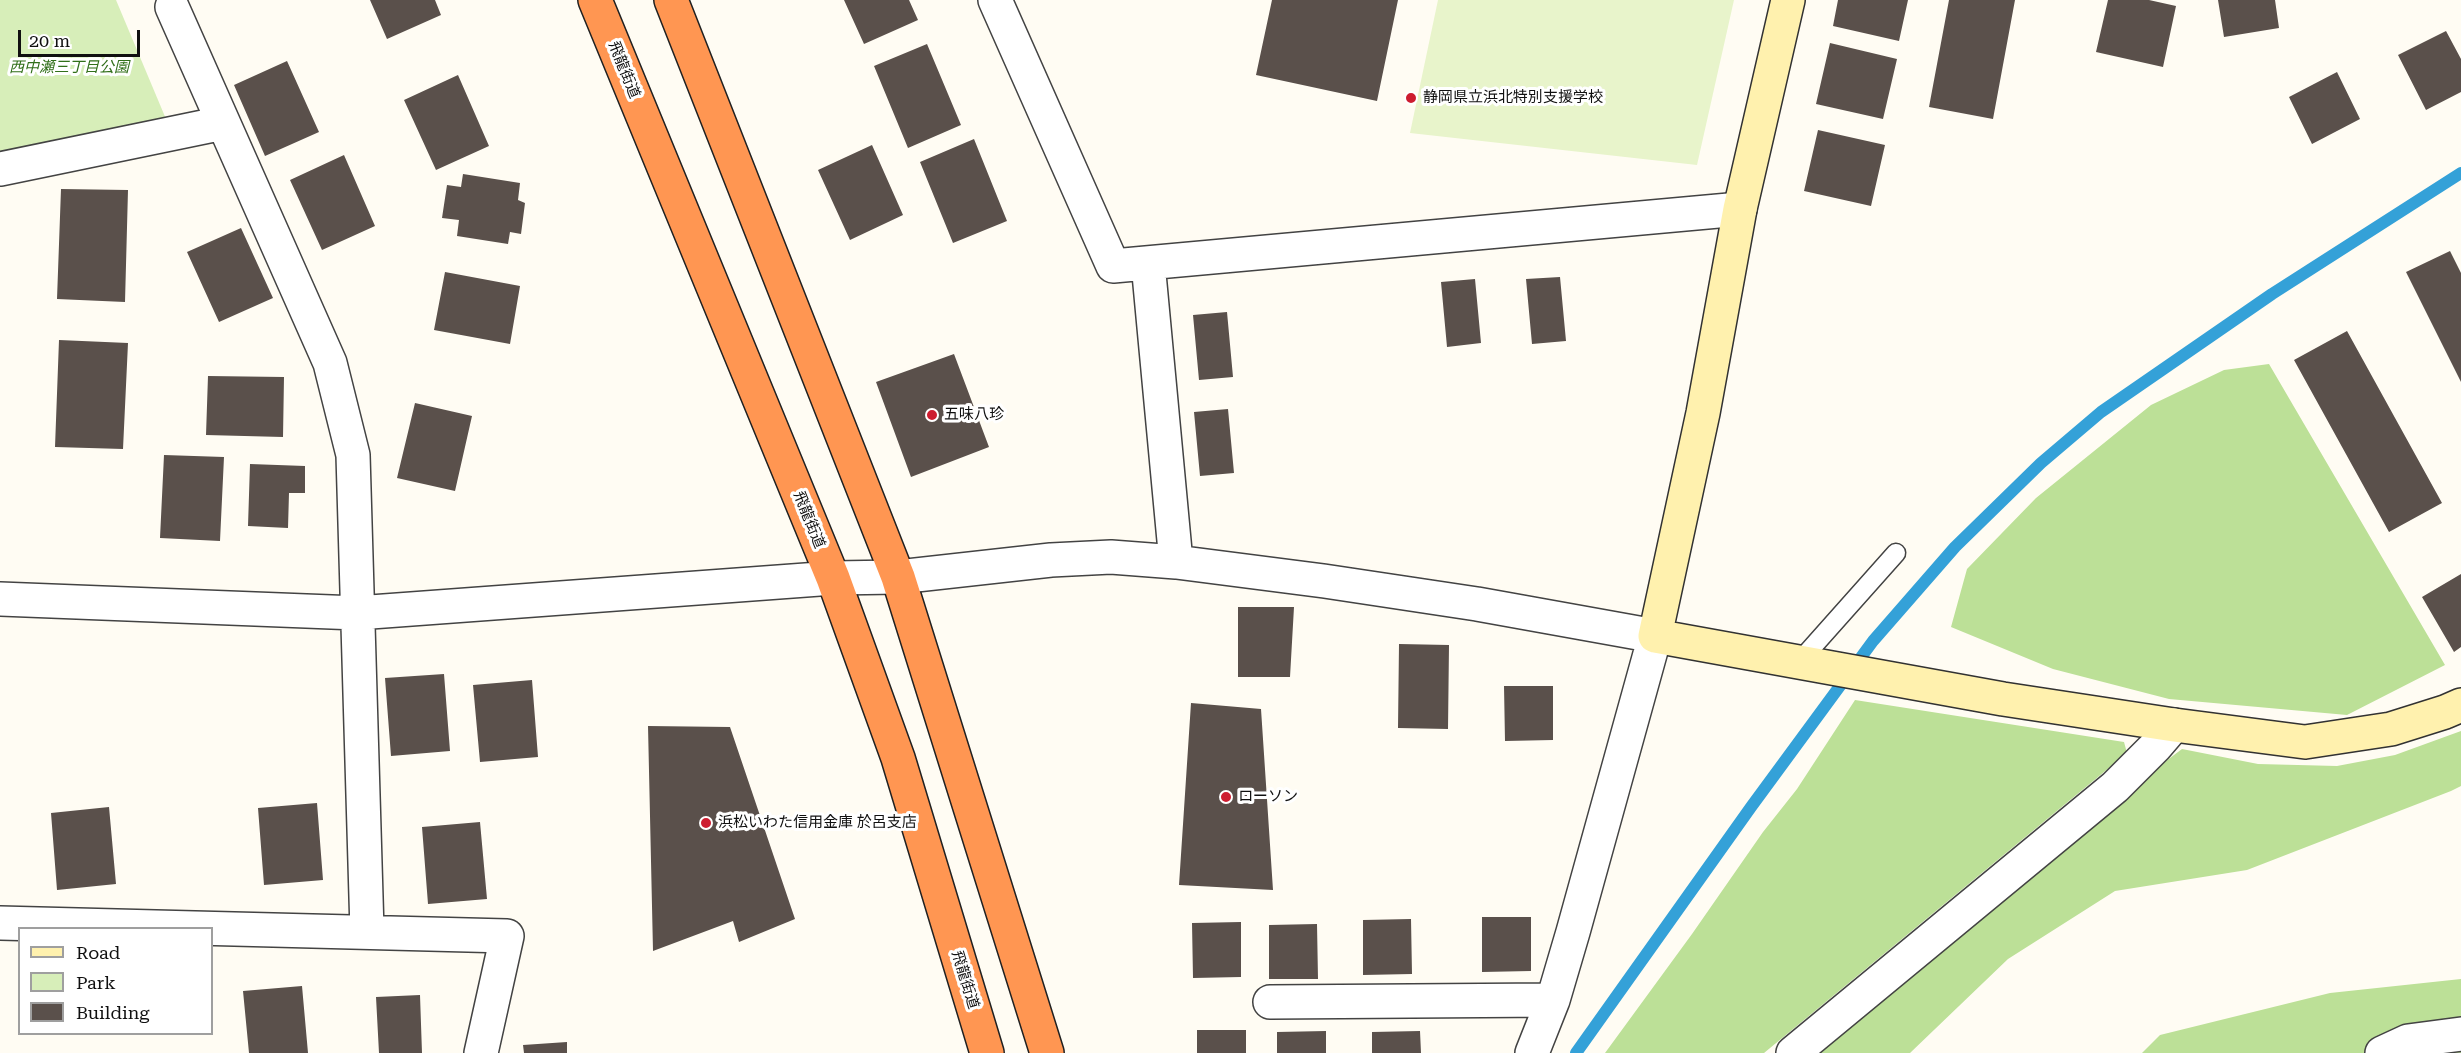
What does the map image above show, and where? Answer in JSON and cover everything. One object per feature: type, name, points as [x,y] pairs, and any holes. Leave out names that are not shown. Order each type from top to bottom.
[{"type":"highway","name":"飛龍街道","points":[[594,0],[833,578],[898,758],[987,1053]]},
{"type":"highway","points":[[670,0],[898,578],[1047,1053]]},
{"type":"street","points":[[995,0],[1113,266],[1740,209]]},
{"type":"street","points":[[1532,1053],[1553,1000],[1655,636],[1703,413],[1740,209],[1788,0]]},
{"type":"street","points":[[177,2],[223,123],[330,363],[352,455],[367,931]]},
{"type":"street","points":[[0,169],[223,123]]},
{"type":"street","points":[[1148,263],[1176,562]]},
{"type":"street","points":[[0,599],[357,613],[833,578],[898,578],[1051,560],[1111,557],[1176,562],[1442,599],[2003,699],[2306,742],[2391,729],[2461,705]]},
{"type":"street","points":[[1793,1053],[2115,787],[2174,725]]},
{"type":"street","points":[[0,923],[184,927]]},
{"type":"street","points":[[213,928],[507,936],[481,1053]]},
{"type":"street","points":[[1270,1002],[1553,1000]]},
{"type":"street","points":[[2382,1053],[2408,1041],[2461,1034]]},
{"type":"lane","points":[[1814,665],[1896,553]]},
{"type":"green space","name":"西中瀬三丁目公園","points":[[0,0],[116,0],[166,119],[0,151]]},
{"type":"green space","points":[[1438,0],[1734,0],[1697,165],[1410,133]]},
{"type":"green space","points":[[2269,364],[2445,665],[2347,715],[2169,699],[2053,669],[1951,627],[1967,569],[2036,498],[2151,405],[2224,370]]},
{"type":"green space","points":[[1855,700],[2124,742],[2127,753],[1764,1053],[1605,1053],[1763,832],[1797,789]]},
{"type":"green space","points":[[2461,731],[2461,786],[2451,791],[2247,870],[2115,891],[2008,959],[1910,1053],[1808,1053],[2102,809],[2182,749],[2258,764],[2337,766],[2395,755]]},
{"type":"green space","points":[[2461,979],[2461,1053],[2142,1053],[2160,1035],[2330,993]]},
{"type":"building","points":[[370,0],[435,0],[441,15],[387,39]]},
{"type":"building","points":[[844,0],[909,0],[918,20],[864,44]]},
{"type":"building","points":[[1272,0],[1398,0],[1377,101],[1256,75]]},
{"type":"building","points":[[1838,0],[1908,0],[1899,41],[1833,26]]},
{"type":"building","points":[[1949,0],[2015,0],[1993,119],[1929,107]]},
{"type":"building","points":[[2108,0],[2149,0],[2176,6],[2163,67],[2096,52]]},
{"type":"building","points":[[2218,0],[2275,0],[2279,28],[2224,37]]},
{"type":"building","points":[[2446,31],[2461,59],[2461,92],[2426,110],[2398,55]]},
{"type":"building","points":[[1830,43],[1897,59],[1883,119],[1816,104]]},
{"type":"building","points":[[927,44],[961,125],[908,148],[874,66]]},
{"type":"building","points":[[287,61],[319,132],[265,156],[234,85]]},
{"type":"building","points":[[2337,72],[2360,119],[2312,144],[2289,97]]},
{"type":"building","points":[[458,75],[489,146],[436,170],[404,100]]},
{"type":"building","points":[[1818,130],[1885,145],[1871,206],[1804,191]]},
{"type":"building","points":[[974,139],[1007,221],[953,243],[920,162]]},
{"type":"building","points":[[872,145],[903,215],[850,240],[818,170]]},
{"type":"building","points":[[344,155],[375,226],[322,250],[290,180]]},
{"type":"building","points":[[463,174],[520,183],[518,200],[525,203],[521,234],[510,232],[508,244],[457,236],[459,220],[442,218],[447,185],[461,187]]},
{"type":"building","points":[[61,189],[128,190],[125,302],[57,299]]},
{"type":"building","points":[[241,228],[273,298],[219,322],[187,252]]},
{"type":"building","points":[[2450,251],[2461,273],[2461,382],[2406,272]]},
{"type":"building","points":[[445,272],[520,286],[510,344],[434,330]]},
{"type":"building","points":[[1560,277],[1566,341],[1532,344],[1526,279]]},
{"type":"building","points":[[1475,279],[1481,343],[1447,347],[1441,282]]},
{"type":"building","points":[[1227,312],[1233,377],[1199,380],[1193,315]]},
{"type":"building","points":[[2347,331],[2442,503],[2389,532],[2294,360]]},
{"type":"building","points":[[59,340],[128,343],[123,449],[55,447]]},
{"type":"building","name":"五味八珍","points":[[954,354],[989,447],[911,477],[876,382]]},
{"type":"building","points":[[208,376],[284,377],[283,437],[206,435]]},
{"type":"building","points":[[415,403],[472,416],[455,491],[397,478]]},
{"type":"building","points":[[1228,409],[1234,473],[1200,476],[1194,412]]},
{"type":"building","points":[[164,455],[224,457],[220,541],[160,538]]},
{"type":"building","points":[[250,464],[305,466],[305,493],[289,493],[288,528],[248,526]]},
{"type":"building","points":[[2461,574],[2461,647],[2454,652],[2422,597]]},
{"type":"building","points":[[1238,607],[1294,607],[1290,677],[1238,677]]},
{"type":"building","points":[[1399,644],[1449,645],[1448,729],[1398,728]]},
{"type":"building","points":[[444,674],[450,751],[391,756],[385,678]]},
{"type":"building","points":[[532,680],[538,757],[480,762],[473,685]]},
{"type":"building","points":[[1504,686],[1553,686],[1553,740],[1505,741]]},
{"type":"building","name":"ローソン","points":[[1191,703],[1261,709],[1273,890],[1179,885]]},
{"type":"building","name":"浜松いわた信用金庫 於呂支店","points":[[648,726],[730,727],[795,919],[739,942],[733,921],[653,951]]},
{"type":"building","points":[[317,803],[323,880],[264,885],[258,808]]},
{"type":"building","points":[[109,807],[116,884],[57,890],[51,813]]},
{"type":"building","points":[[480,822],[487,899],[428,904],[422,827]]},
{"type":"building","points":[[1482,917],[1531,917],[1531,971],[1482,972]]},
{"type":"building","points":[[1411,919],[1412,974],[1363,975],[1363,920]]},
{"type":"building","points":[[1241,922],[1241,977],[1193,978],[1192,923]]},
{"type":"building","points":[[1317,924],[1318,979],[1269,979],[1269,925]]},
{"type":"building","points":[[302,986],[308,1053],[249,1053],[243,991]]},
{"type":"building","points":[[420,995],[422,1053],[379,1053],[376,997]]},
{"type":"building","points":[[1197,1030],[1246,1030],[1246,1053],[1197,1053]]},
{"type":"building","points":[[1326,1031],[1326,1053],[1277,1053],[1277,1032]]},
{"type":"building","points":[[1420,1031],[1421,1053],[1372,1053],[1372,1032]]},
{"type":"building","points":[[567,1042],[567,1053],[524,1053],[523,1045]]},
{"type":"waterway","points":[[1576,1053],[1751,807],[1873,641],[1955,547],[2041,463],[2101,412],[2272,294],[2461,173]]},
{"type":"place","name":"静岡県立浜北特別支援学校","points":[[1411,98]]},
{"type":"place","name":"五味八珍","points":[[932,415]]},
{"type":"place","name":"ローソン","points":[[1226,797]]},
{"type":"place","name":"浜松いわた信用金庫 於呂支店","points":[[706,823]]}]
